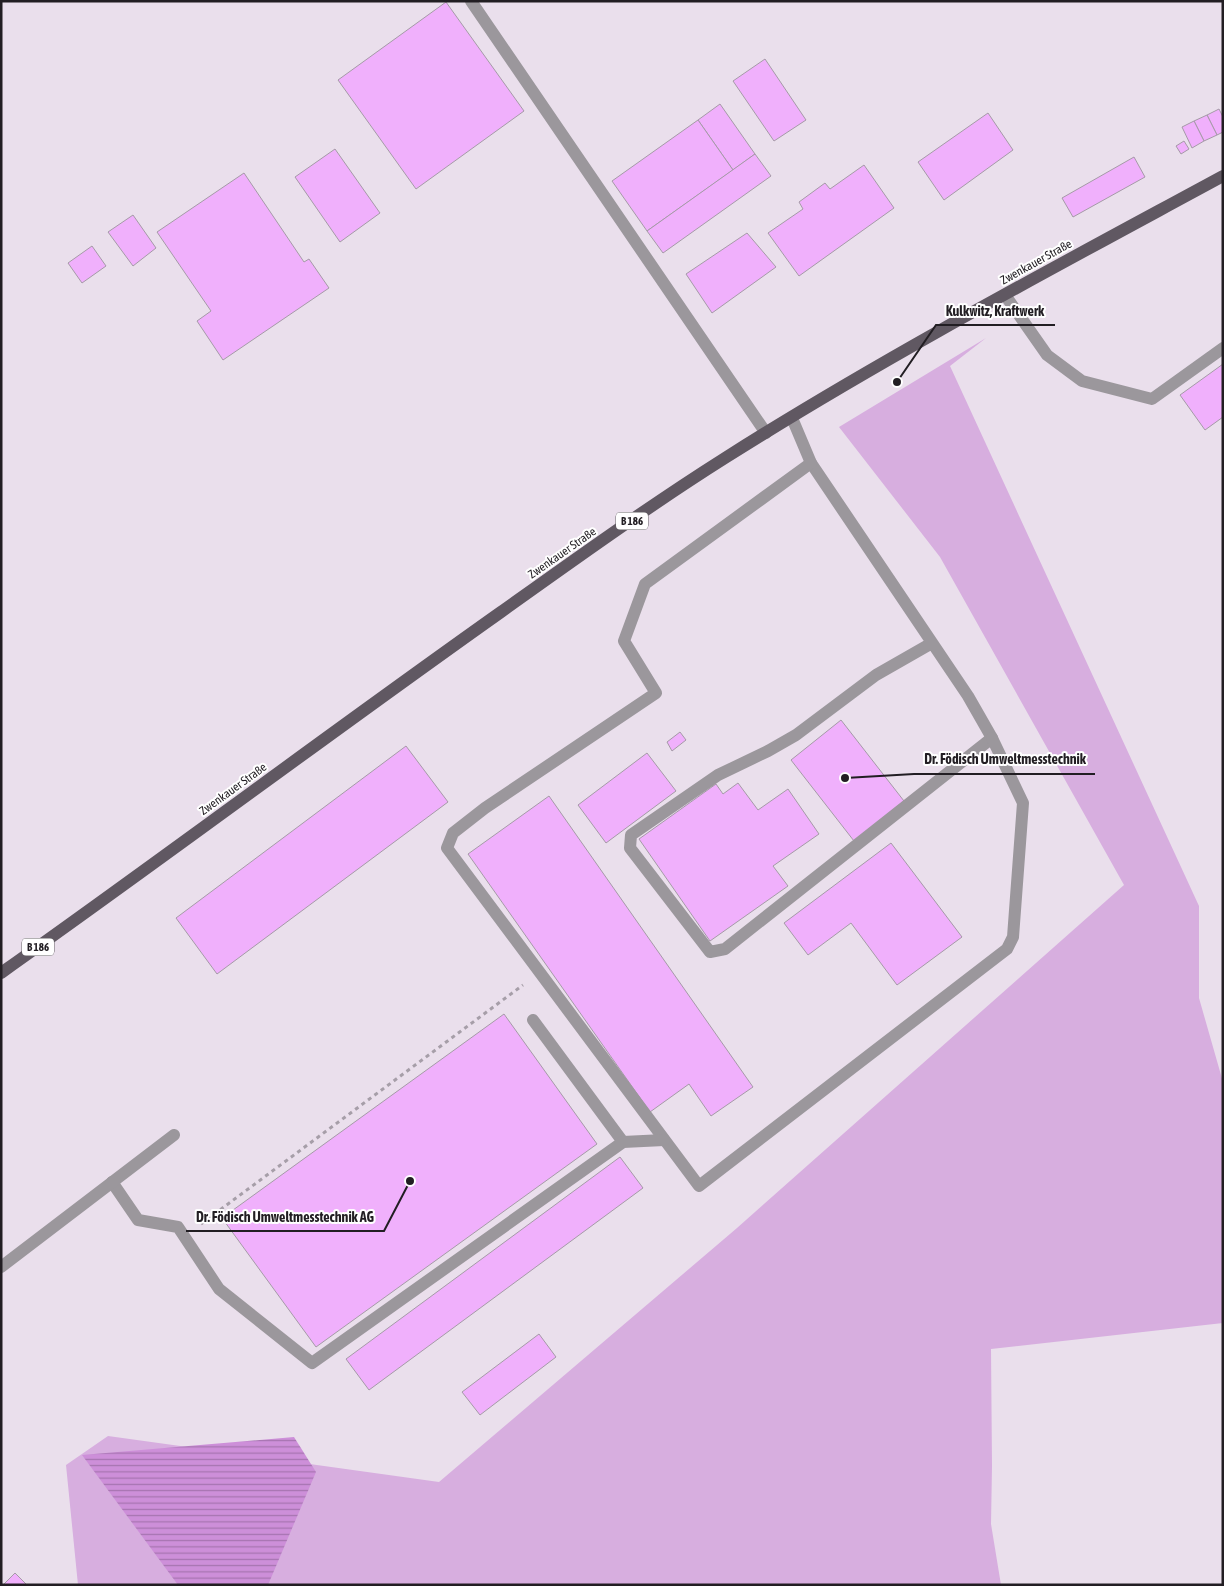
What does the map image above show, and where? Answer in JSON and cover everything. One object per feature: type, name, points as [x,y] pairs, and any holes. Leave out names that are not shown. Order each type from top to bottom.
[{"type":"main road","name":"Zwenkauer Straße","points":[[1,973],[427,665],[578,558],[723,459],[870,371],[1005,294],[1223,176]]},
{"type":"lane","points":[[471,1],[766,433]]},
{"type":"lane","points":[[1005,294],[1047,355],[1082,381],[1152,399],[1223,348]]},
{"type":"lane","points":[[792,418],[811,463],[968,696],[992,738],[1023,803],[1013,937],[1007,948],[699,1186],[447,848],[453,833],[485,808],[656,692],[624,641],[645,584],[811,463]]},
{"type":"lane","points":[[932,644],[876,675],[796,735],[718,775],[631,835],[630,848],[710,952],[725,949],[992,738]]},
{"type":"lane","points":[[533,1020],[623,1142]]},
{"type":"lane","points":[[1,1268],[174,1135]]},
{"type":"lane","points":[[112,1182],[138,1220],[178,1227],[219,1289],[312,1363],[623,1142],[664,1140]]},
{"type":"path","points":[[184,1236],[540,972]]},
{"type":"shaded area","points":[[986,338],[950,366],[1199,906],[1199,998],[1223,1082],[1223,1323],[991,1349],[991,1524],[1001,1585],[78,1585],[66,1465],[108,1436],[439,1482],[737,1228],[1124,885],[940,557],[839,427]]},
{"type":"shaded area","points":[[294,1437],[316,1472],[268,1585],[178,1585],[82,1455]]},
{"type":"building","points":[[446,2],[524,111],[416,189],[338,80]]},
{"type":"building","points":[[765,59],[806,120],[774,141],[733,81]]},
{"type":"building","points":[[720,104],[755,154],[733,170],[698,120]]},
{"type":"building","points":[[1219,109],[1223,117],[1223,132],[1217,135],[1207,115]]},
{"type":"building","points":[[988,113],[1013,150],[944,200],[918,162]]},
{"type":"building","points":[[1207,115],[1217,135],[1204,141],[1194,121]]},
{"type":"building","points":[[698,120],[733,170],[647,231],[612,181]]},
{"type":"building","points":[[1194,121],[1204,141],[1192,148],[1182,127]]},
{"type":"building","points":[[1184,141],[1189,149],[1181,154],[1176,146]]},
{"type":"building","points":[[335,149],[380,213],[340,242],[295,177]]},
{"type":"building","points":[[755,154],[771,176],[663,253],[647,231]]},
{"type":"building","points":[[1134,157],[1145,177],[1073,217],[1062,198]]},
{"type":"building","points":[[864,165],[894,208],[799,276],[768,233],[803,209],[799,202],[825,183],[830,189]]},
{"type":"building","points":[[244,173],[304,262],[309,259],[329,288],[223,360],[197,321],[211,311],[157,232]]},
{"type":"building","points":[[133,215],[156,248],[133,266],[108,232]]},
{"type":"building","points":[[747,233],[776,267],[712,313],[686,274]]},
{"type":"building","points":[[92,246],[106,266],[82,283],[68,263]]},
{"type":"building","points":[[1223,364],[1223,417],[1205,430],[1180,395]]},
{"type":"building","points":[[841,720],[904,801],[854,841],[791,760]]},
{"type":"building","points":[[680,732],[686,740],[672,751],[667,742]]},
{"type":"building","points":[[406,746],[448,802],[217,974],[176,918]]},
{"type":"building","points":[[647,753],[676,791],[606,843],[578,805]]},
{"type":"building","points":[[738,783],[758,810],[788,789],[819,834],[773,866],[788,886],[710,941],[639,839],[716,784],[723,794]]},
{"type":"building","points":[[549,796],[753,1087],[711,1116],[689,1084],[650,1112],[468,854]]},
{"type":"building","points":[[891,843],[962,937],[897,985],[851,923],[808,955],[784,923]]},
{"type":"building","points":[[504,1014],[597,1144],[316,1347],[222,1218]]},
{"type":"building","points":[[620,1157],[643,1188],[369,1390],[346,1359]]},
{"type":"building","points":[[539,1334],[556,1357],[480,1415],[462,1392]]},
{"type":"building","points":[[15,1573],[27,1585],[3,1585]]},
{"type":"place","name":"Kulkwitz, Kraftwerk","points":[[897,382]]},
{"type":"place","name":"Dr. Födisch Umweltmesstechnik","points":[[845,778]]},
{"type":"place","name":"Dr. Födisch Umweltmesstechnik AG","points":[[410,1181]]}]
